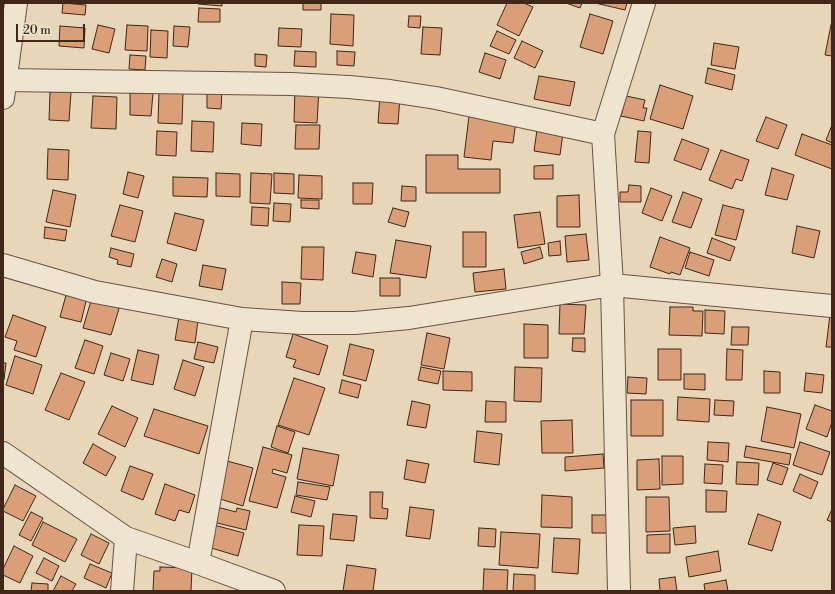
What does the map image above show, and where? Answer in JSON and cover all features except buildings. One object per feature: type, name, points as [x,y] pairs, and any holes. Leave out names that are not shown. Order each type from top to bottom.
[{"type":"street","points":[[16,3],[4,89],[291,84],[356,88],[390,91],[436,98],[602,134]]},
{"type":"street","points":[[619,591],[612,284],[602,134],[644,3]]},
{"type":"street","points":[[3,265],[95,292],[242,319],[302,323],[355,323],[409,318],[612,284],[832,306]]},
{"type":"street","points":[[198,562],[242,319]]},
{"type":"street","points":[[3,453],[126,538],[198,562],[274,591]]},
{"type":"street","points":[[122,591],[126,538]]}]
